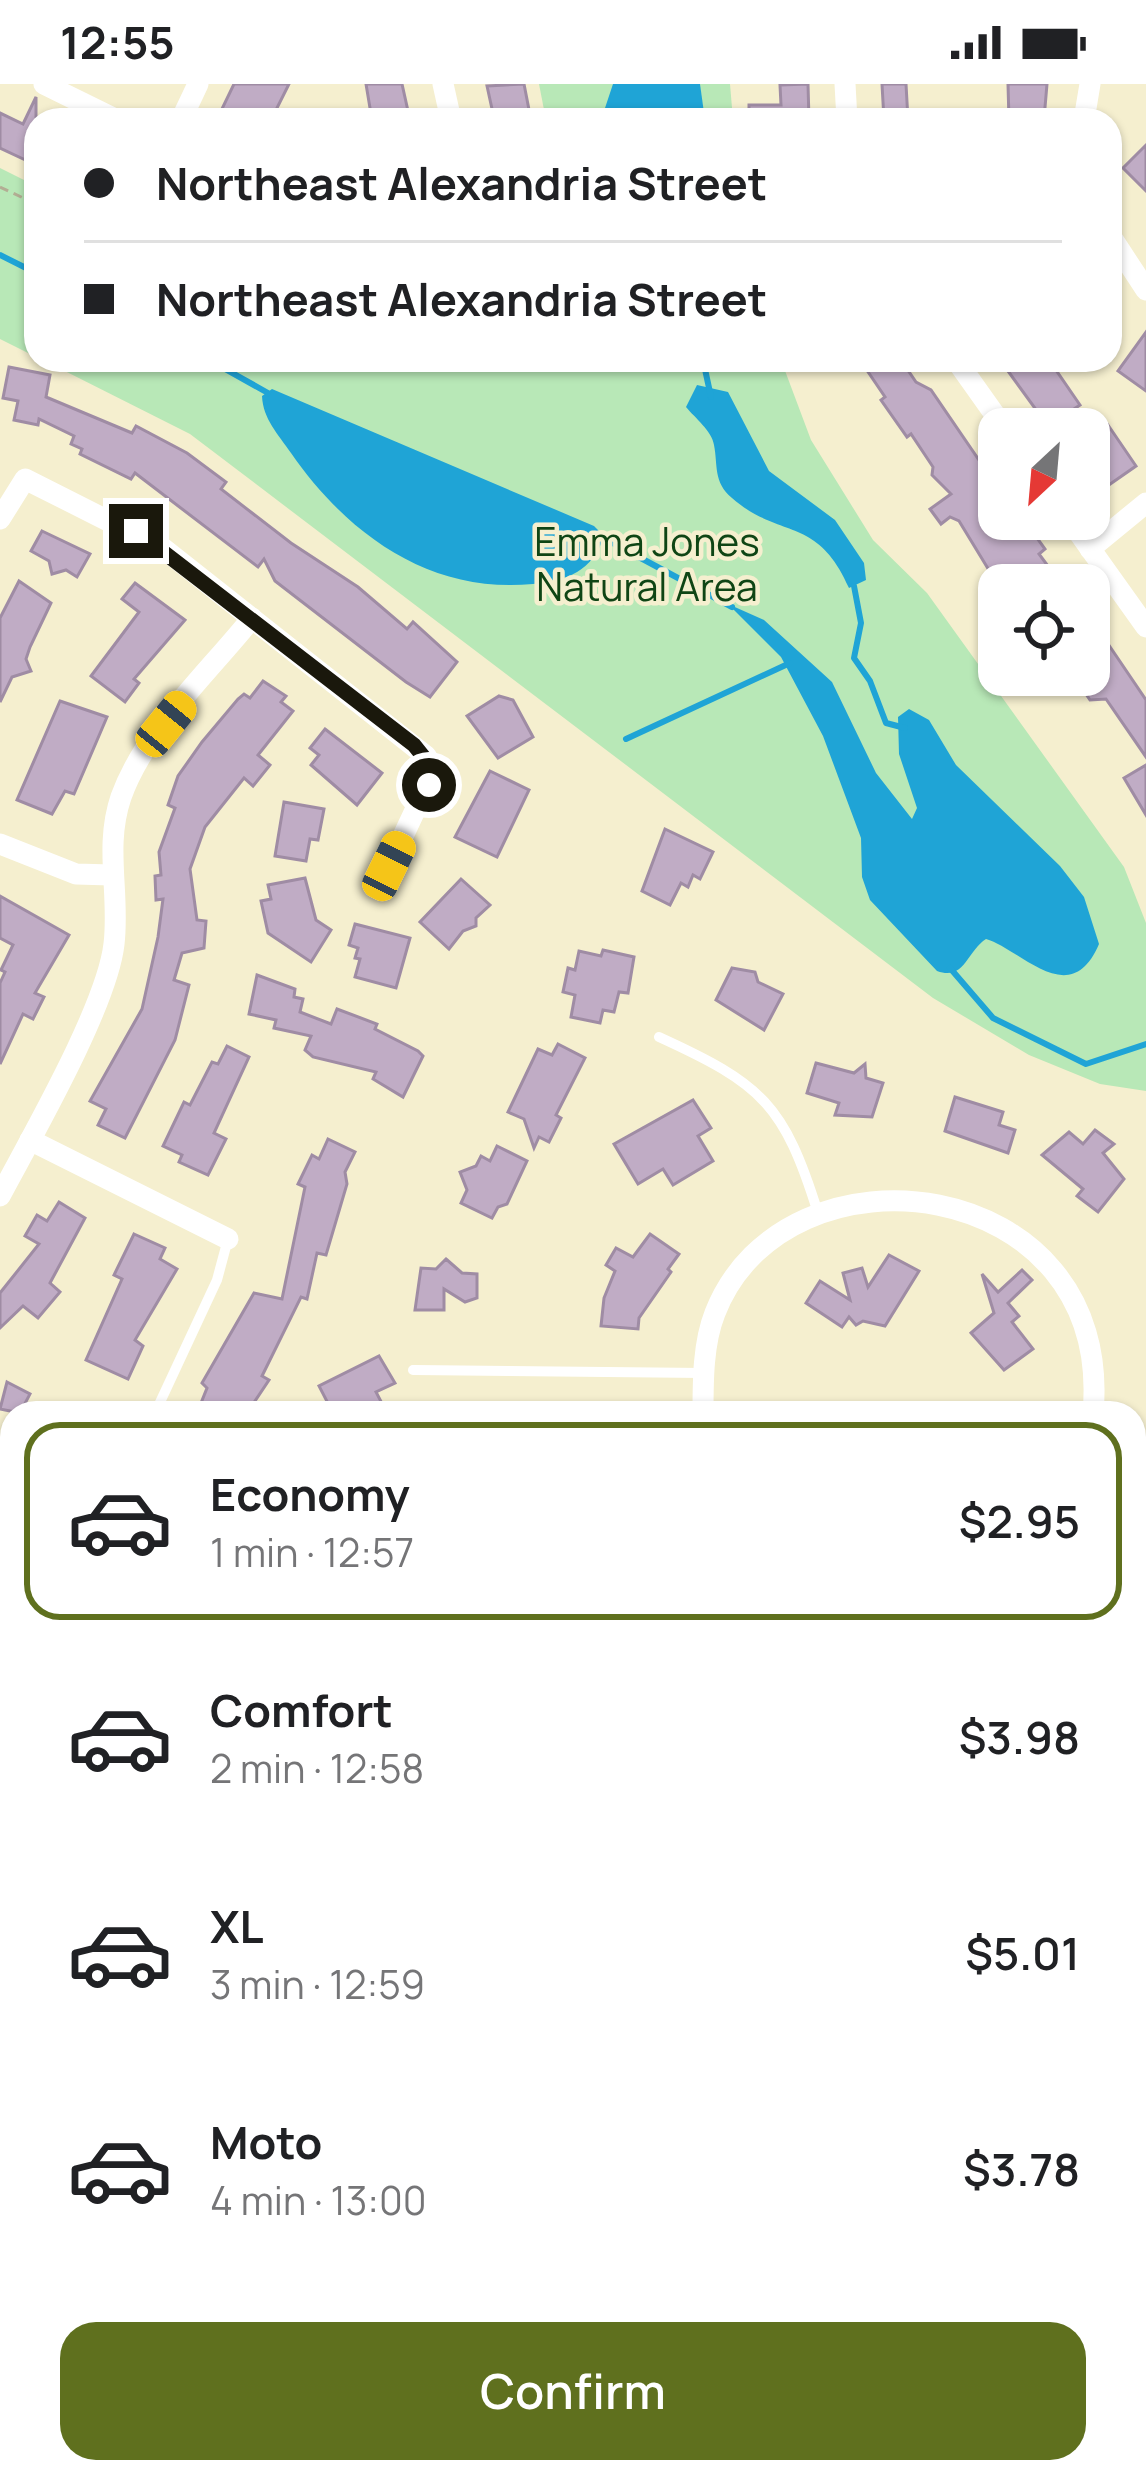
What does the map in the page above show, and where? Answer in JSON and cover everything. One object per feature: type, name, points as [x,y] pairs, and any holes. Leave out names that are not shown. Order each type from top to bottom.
[{"type":"street","points":[[44,84],[93,108]]},
{"type":"street","points":[[1122,253],[1146,290]]},
{"type":"street","points":[[965,372],[990,408]]},
{"type":"street","points":[[0,519],[25,479],[136,531],[414,745],[434,770],[389,866]]},
{"type":"street","points":[[1090,549],[1146,503]]},
{"type":"street","points":[[1084,540],[1146,627]]},
{"type":"street","points":[[0,1196],[103,986],[114,945],[111,875],[116,816],[142,754],[252,618]]},
{"type":"street","points":[[0,844],[76,874],[111,875]]},
{"type":"street","points":[[30,1140],[228,1239]]},
{"type":"street","points":[[703,1401],[714,1314],[739,1273],[774,1238],[818,1214],[928,1204],[972,1212],[1025,1238],[1064,1278],[1088,1328],[1094,1401]]},
{"type":"lane","points":[[659,1036],[732,1070],[772,1110],[798,1148],[818,1214]]},
{"type":"lane","points":[[161,1401],[217,1280],[228,1239]]},
{"type":"lane","points":[[413,1370],[704,1372]]},
{"type":"green space","points":[[539,84],[730,84],[732,108],[544,108]]},
{"type":"green space","points":[[0,168],[24,180],[24,351],[0,339]]},
{"type":"green space","name":"Emma Jones Natural Area","points":[[67,372],[786,372],[811,440],[873,540],[927,593],[978,664],[978,696],[1001,696],[1124,867],[1146,923],[1146,1091],[1100,1084],[1029,1055],[933,998],[190,434]]},
{"type":"water","points":[[613,84],[700,84],[703,108],[605,108]]},
{"type":"water","points":[[697,385],[728,392],[769,471],[835,520],[864,563],[866,580],[849,588],[824,549],[749,511],[726,492],[719,479],[713,440],[686,407]]},
{"type":"water","points":[[272,389],[594,526],[604,536],[599,548],[577,572],[533,584],[495,585],[426,569],[365,533],[314,483],[268,419],[262,396]]},
{"type":"water","points":[[728,604],[764,620],[832,682],[876,773],[912,819],[917,808],[899,754],[898,717],[909,709],[929,720],[956,765],[1060,866],[1084,897],[1099,944],[1087,964],[1060,975],[986,939],[954,972],[937,971],[870,900],[862,877],[861,838],[823,736],[781,657]]},
{"type":"building","points":[[234,84],[289,84],[277,108],[222,108]]},
{"type":"building","points":[[366,84],[402,84],[407,108],[370,108]]},
{"type":"building","points":[[524,84],[529,108],[492,108],[487,86]]},
{"type":"building","points":[[808,84],[809,108],[749,108],[781,105],[780,85]]},
{"type":"building","points":[[882,84],[906,84],[907,108],[883,108]]},
{"type":"building","points":[[1008,84],[1047,84],[1045,108],[1009,108]]},
{"type":"building","points":[[0,113],[23,124],[24,159],[0,148]]},
{"type":"building","points":[[1146,145],[1146,191],[1123,168]]},
{"type":"building","points":[[1146,332],[1146,391],[1119,372]]},
{"type":"building","points":[[9,367],[50,375],[46,397],[132,433],[136,426],[187,453],[226,482],[221,489],[358,587],[407,629],[413,622],[457,662],[430,697],[275,581],[264,559],[258,567],[135,473],[131,479],[80,454],[82,449],[71,444],[74,436],[39,419],[38,425],[14,420],[18,401],[3,398]]},
{"type":"building","points":[[868,372],[909,372],[931,390],[978,459],[978,540],[1039,540],[1045,549],[1039,554],[1046,564],[985,564],[959,521],[950,517],[941,524],[930,509],[951,494],[932,475],[933,467],[911,434],[907,437],[881,400],[885,397]]},
{"type":"building","points":[[1009,372],[1057,372],[1080,405],[1035,408]]},
{"type":"building","points":[[1110,428],[1136,466],[1110,484]]},
{"type":"building","points":[[42,531],[90,554],[77,577],[66,570],[52,574],[49,561],[31,551]]},
{"type":"building","points":[[19,581],[51,603],[26,659],[31,671],[12,677],[0,702],[0,618]]},
{"type":"building","points":[[135,583],[185,620],[134,679],[139,683],[125,702],[91,676],[139,612],[122,599]]},
{"type":"building","points":[[1110,647],[1146,700],[1146,757],[1106,699],[1087,696],[1110,696]]},
{"type":"building","points":[[263,681],[286,696],[281,702],[293,711],[258,755],[270,765],[253,786],[244,778],[205,827],[190,869],[197,920],[206,921],[204,948],[182,953],[174,980],[189,985],[175,1040],[125,1138],[98,1125],[106,1109],[90,1101],[142,1009],[163,899],[156,900],[155,876],[161,875],[159,852],[175,808],[168,805],[178,776],[202,742],[238,699],[244,694],[250,698]]},
{"type":"building","points":[[499,696],[513,700],[533,737],[498,758],[467,716]]},
{"type":"building","points":[[60,701],[107,717],[74,794],[65,791],[52,814],[17,800]]},
{"type":"building","points":[[325,729],[382,773],[357,805],[311,765],[319,755],[310,748]]},
{"type":"building","points":[[1146,765],[1146,815],[1124,778]]},
{"type":"building","points":[[490,771],[529,790],[497,857],[455,837]]},
{"type":"building","points":[[284,802],[324,809],[318,840],[310,839],[306,861],[275,856]]},
{"type":"building","points":[[665,829],[713,852],[700,879],[693,875],[688,887],[681,883],[670,905],[642,891]]},
{"type":"building","points":[[305,878],[316,920],[331,930],[311,962],[268,933],[261,901],[271,899],[268,885]]},
{"type":"building","points":[[461,879],[490,905],[476,918],[476,926],[463,931],[449,949],[420,922]]},
{"type":"building","points":[[0,896],[69,935],[35,993],[44,997],[33,1019],[23,1014],[0,1064],[0,983],[5,972],[1,970],[13,945],[0,938]]},
{"type":"building","points":[[355,924],[410,938],[396,988],[355,977],[358,948],[349,945]]},
{"type":"building","points":[[603,950],[634,957],[628,993],[619,992],[614,1012],[603,1010],[600,1023],[571,1017],[575,995],[563,992],[568,968],[575,970],[579,951],[601,956]]},
{"type":"building","points":[[732,968],[755,972],[758,982],[783,994],[764,1030],[716,1000]]},
{"type":"building","points":[[257,975],[295,989],[294,997],[303,999],[300,1012],[331,1024],[337,1009],[377,1024],[375,1029],[418,1051],[423,1056],[403,1097],[373,1079],[376,1072],[313,1057],[305,1050],[311,1036],[274,1028],[276,1020],[249,1014]]},
{"type":"building","points":[[558,1044],[585,1058],[556,1115],[561,1118],[549,1142],[539,1137],[534,1148],[524,1119],[508,1112],[538,1049],[552,1055]]},
{"type":"building","points":[[227,1046],[249,1057],[214,1133],[226,1139],[208,1175],[179,1162],[182,1155],[163,1146],[184,1102],[190,1105],[212,1062],[218,1064]]},
{"type":"building","points":[[816,1063],[854,1073],[865,1064],[866,1078],[883,1083],[872,1117],[835,1115],[839,1103],[807,1093]]},
{"type":"building","points":[[955,1097],[1003,1112],[999,1125],[1015,1130],[1008,1153],[945,1131]]},
{"type":"building","points":[[693,1100],[711,1128],[698,1136],[713,1161],[673,1185],[663,1169],[638,1184],[614,1144]]},
{"type":"building","points":[[1095,1130],[1114,1144],[1103,1153],[1124,1179],[1098,1212],[1077,1196],[1083,1189],[1042,1155],[1069,1132],[1083,1144]]},
{"type":"building","points":[[328,1139],[355,1152],[345,1172],[347,1184],[326,1255],[317,1253],[307,1299],[301,1297],[262,1376],[269,1380],[255,1401],[202,1401],[207,1388],[202,1383],[254,1293],[282,1299],[305,1187],[298,1184],[312,1155],[319,1159]]},
{"type":"building","points":[[497,1146],[527,1161],[507,1204],[498,1207],[492,1218],[461,1203],[467,1190],[460,1172],[476,1166],[481,1156],[490,1161]]},
{"type":"building","points":[[59,1202],[85,1218],[50,1283],[60,1292],[38,1318],[23,1306],[0,1328],[0,1293],[39,1244],[25,1236],[37,1215],[47,1221]]},
{"type":"building","points":[[134,1234],[165,1248],[160,1259],[177,1269],[135,1340],[143,1346],[128,1379],[86,1360],[122,1279],[114,1275]]},
{"type":"building","points":[[650,1234],[679,1254],[668,1269],[671,1272],[639,1318],[638,1329],[601,1326],[604,1298],[615,1271],[606,1265],[616,1248],[633,1257]]},
{"type":"building","points":[[889,1255],[919,1271],[885,1326],[863,1321],[856,1325],[849,1317],[842,1327],[806,1303],[820,1281],[850,1300],[843,1273],[862,1268],[868,1287]]},
{"type":"building","points":[[446,1259],[462,1273],[477,1274],[477,1298],[465,1302],[444,1289],[444,1310],[415,1310],[421,1268],[436,1269]]},
{"type":"building","points":[[1022,1270],[1032,1280],[1008,1303],[1019,1316],[1012,1322],[1033,1349],[1004,1370],[971,1333],[994,1313],[982,1274],[998,1292]]},
{"type":"building","points":[[379,1356],[395,1383],[376,1392],[381,1401],[327,1401],[319,1386]]},
{"type":"building","points":[[7,1382],[30,1394],[26,1401],[2,1401]]},
{"type":"waterway","points":[[0,255],[24,267]]},
{"type":"waterway","points":[[230,372],[268,393]]},
{"type":"waterway","points":[[706,372],[711,397]]},
{"type":"waterway","points":[[596,534],[732,607]]},
{"type":"waterway","points":[[854,586],[861,623],[854,658],[870,681],[886,723],[905,728]]},
{"type":"waterway","points":[[626,739],[790,663]]},
{"type":"waterway","points":[[950,968],[993,1018],[1086,1064],[1146,1044]]},
{"type":"route","points":[[136,531],[414,745],[434,770],[429,785]]}]
